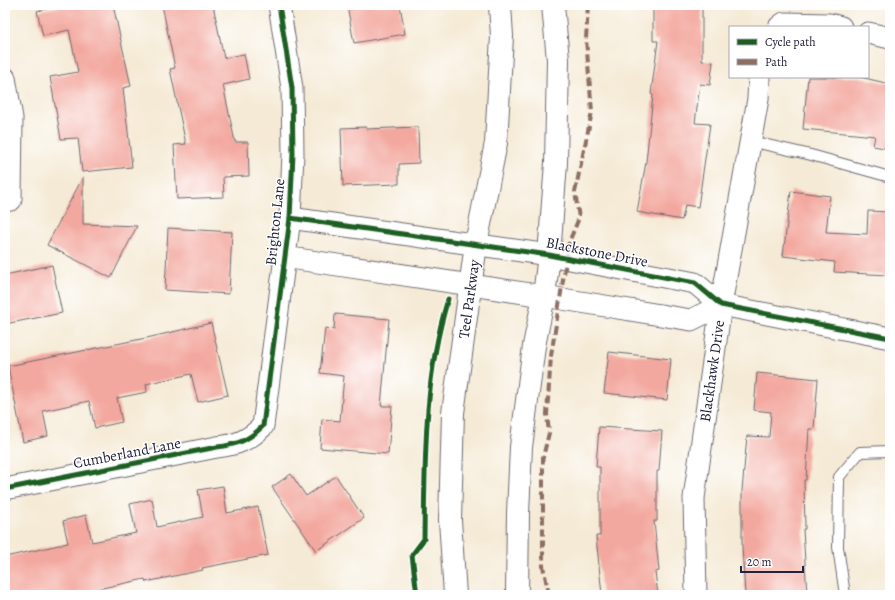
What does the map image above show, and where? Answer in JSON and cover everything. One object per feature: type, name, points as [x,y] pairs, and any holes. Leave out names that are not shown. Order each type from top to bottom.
[{"type":"main road","name":"Teel Parkway","points":[[455,595],[450,520],[453,413],[472,285],[476,244],[496,143],[502,36],[500,5]]},
{"type":"main road","points":[[517,595],[518,513],[522,447],[534,346],[544,296],[549,255],[556,163],[558,60],[552,5]]},
{"type":"street","name":"Brighton Lane","points":[[253,437],[263,426],[290,218],[293,154],[292,88],[279,5]]},
{"type":"street","points":[[780,26],[784,23],[829,24],[837,26]]},
{"type":"street","points":[[869,33],[890,38]]},
{"type":"street","points":[[5,78],[12,118],[8,200]]},
{"type":"street","name":"Blackhawk Drive","points":[[696,595],[694,498],[721,305],[758,99],[759,78]]},
{"type":"street","name":"Blackstone Drive","points":[[290,218],[549,255],[695,283],[721,305],[890,338]]},
{"type":"street","points":[[284,257],[544,296],[691,320],[721,305]]},
{"type":"street","name":"Cumberland Lane","points":[[5,489],[218,447],[235,445],[253,437]]},
{"type":"lane","points":[[750,142],[811,155],[890,177]]},
{"type":"lane","points":[[845,595],[838,547],[839,477],[860,452],[890,452]]},
{"type":"building","points":[[66,5],[113,5],[131,86],[123,88],[132,167],[82,172],[78,138],[61,139],[50,77],[78,72],[69,30],[43,36],[37,11]]},
{"type":"building","points":[[162,5],[213,5],[224,58],[244,54],[249,79],[223,85],[235,142],[248,142],[249,176],[223,177],[224,197],[177,199],[174,145],[186,144],[170,69],[175,68]]},
{"type":"building","points":[[347,5],[400,5],[405,34],[354,43]]},
{"type":"building","points":[[653,5],[702,5],[702,61],[713,62],[710,85],[700,84],[695,123],[710,124],[698,207],[685,205],[682,220],[637,212],[646,162],[653,95],[651,94],[658,41],[653,41]]},
{"type":"building","points":[[808,78],[864,78],[890,84],[890,149],[873,146],[875,136],[803,129]]},
{"type":"building","points":[[366,127],[366,129],[418,127],[419,163],[399,164],[399,184],[343,186],[341,128]]},
{"type":"building","points":[[83,177],[83,224],[137,226],[111,278],[47,245]]},
{"type":"building","points":[[791,191],[830,196],[826,232],[867,234],[868,211],[890,212],[887,275],[834,272],[835,262],[783,256]]},
{"type":"building","points":[[168,228],[232,232],[229,294],[165,290]]},
{"type":"building","points":[[52,265],[62,313],[5,324],[5,275]]},
{"type":"building","points":[[335,314],[389,319],[381,406],[392,406],[388,454],[320,448],[322,419],[340,421],[344,376],[320,373],[325,328],[334,329]]},
{"type":"building","points":[[211,323],[228,395],[198,402],[191,374],[146,384],[147,392],[117,398],[122,422],[95,428],[89,401],[43,411],[48,436],[23,442],[8,366],[151,337]]},
{"type":"building","points":[[609,352],[671,359],[667,400],[604,393]]},
{"type":"building","points":[[757,373],[818,379],[814,429],[809,429],[806,480],[804,480],[805,529],[803,529],[807,595],[745,595],[742,546],[742,491],[747,436],[769,437],[771,412],[754,410]]},
{"type":"building","points":[[599,427],[662,431],[659,471],[657,471],[657,521],[654,521],[659,571],[655,572],[658,595],[602,595],[596,536],[600,536],[600,467],[596,467]]},
{"type":"building","points":[[291,474],[306,496],[336,476],[364,518],[316,551],[272,487]]},
{"type":"building","points":[[223,486],[227,513],[258,507],[268,555],[202,568],[203,570],[146,582],[145,579],[69,595],[5,595],[5,557],[68,543],[63,521],[86,515],[92,542],[136,533],[130,504],[152,499],[157,527],[203,517],[198,490]]},
{"type":"marked path","points":[[549,595],[543,566],[543,457],[549,433],[547,414],[551,356],[569,242],[579,218],[575,192],[592,112],[586,39],[588,5]]},
{"type":"cycle path","points":[[5,489],[231,445],[248,438],[263,426],[290,218],[293,154],[292,88],[279,5]]},
{"type":"cycle path","points":[[290,218],[549,255],[695,283],[721,305],[890,338]]},
{"type":"cycle path","points":[[417,595],[412,555],[424,539],[427,418],[434,358],[448,299]]}]
